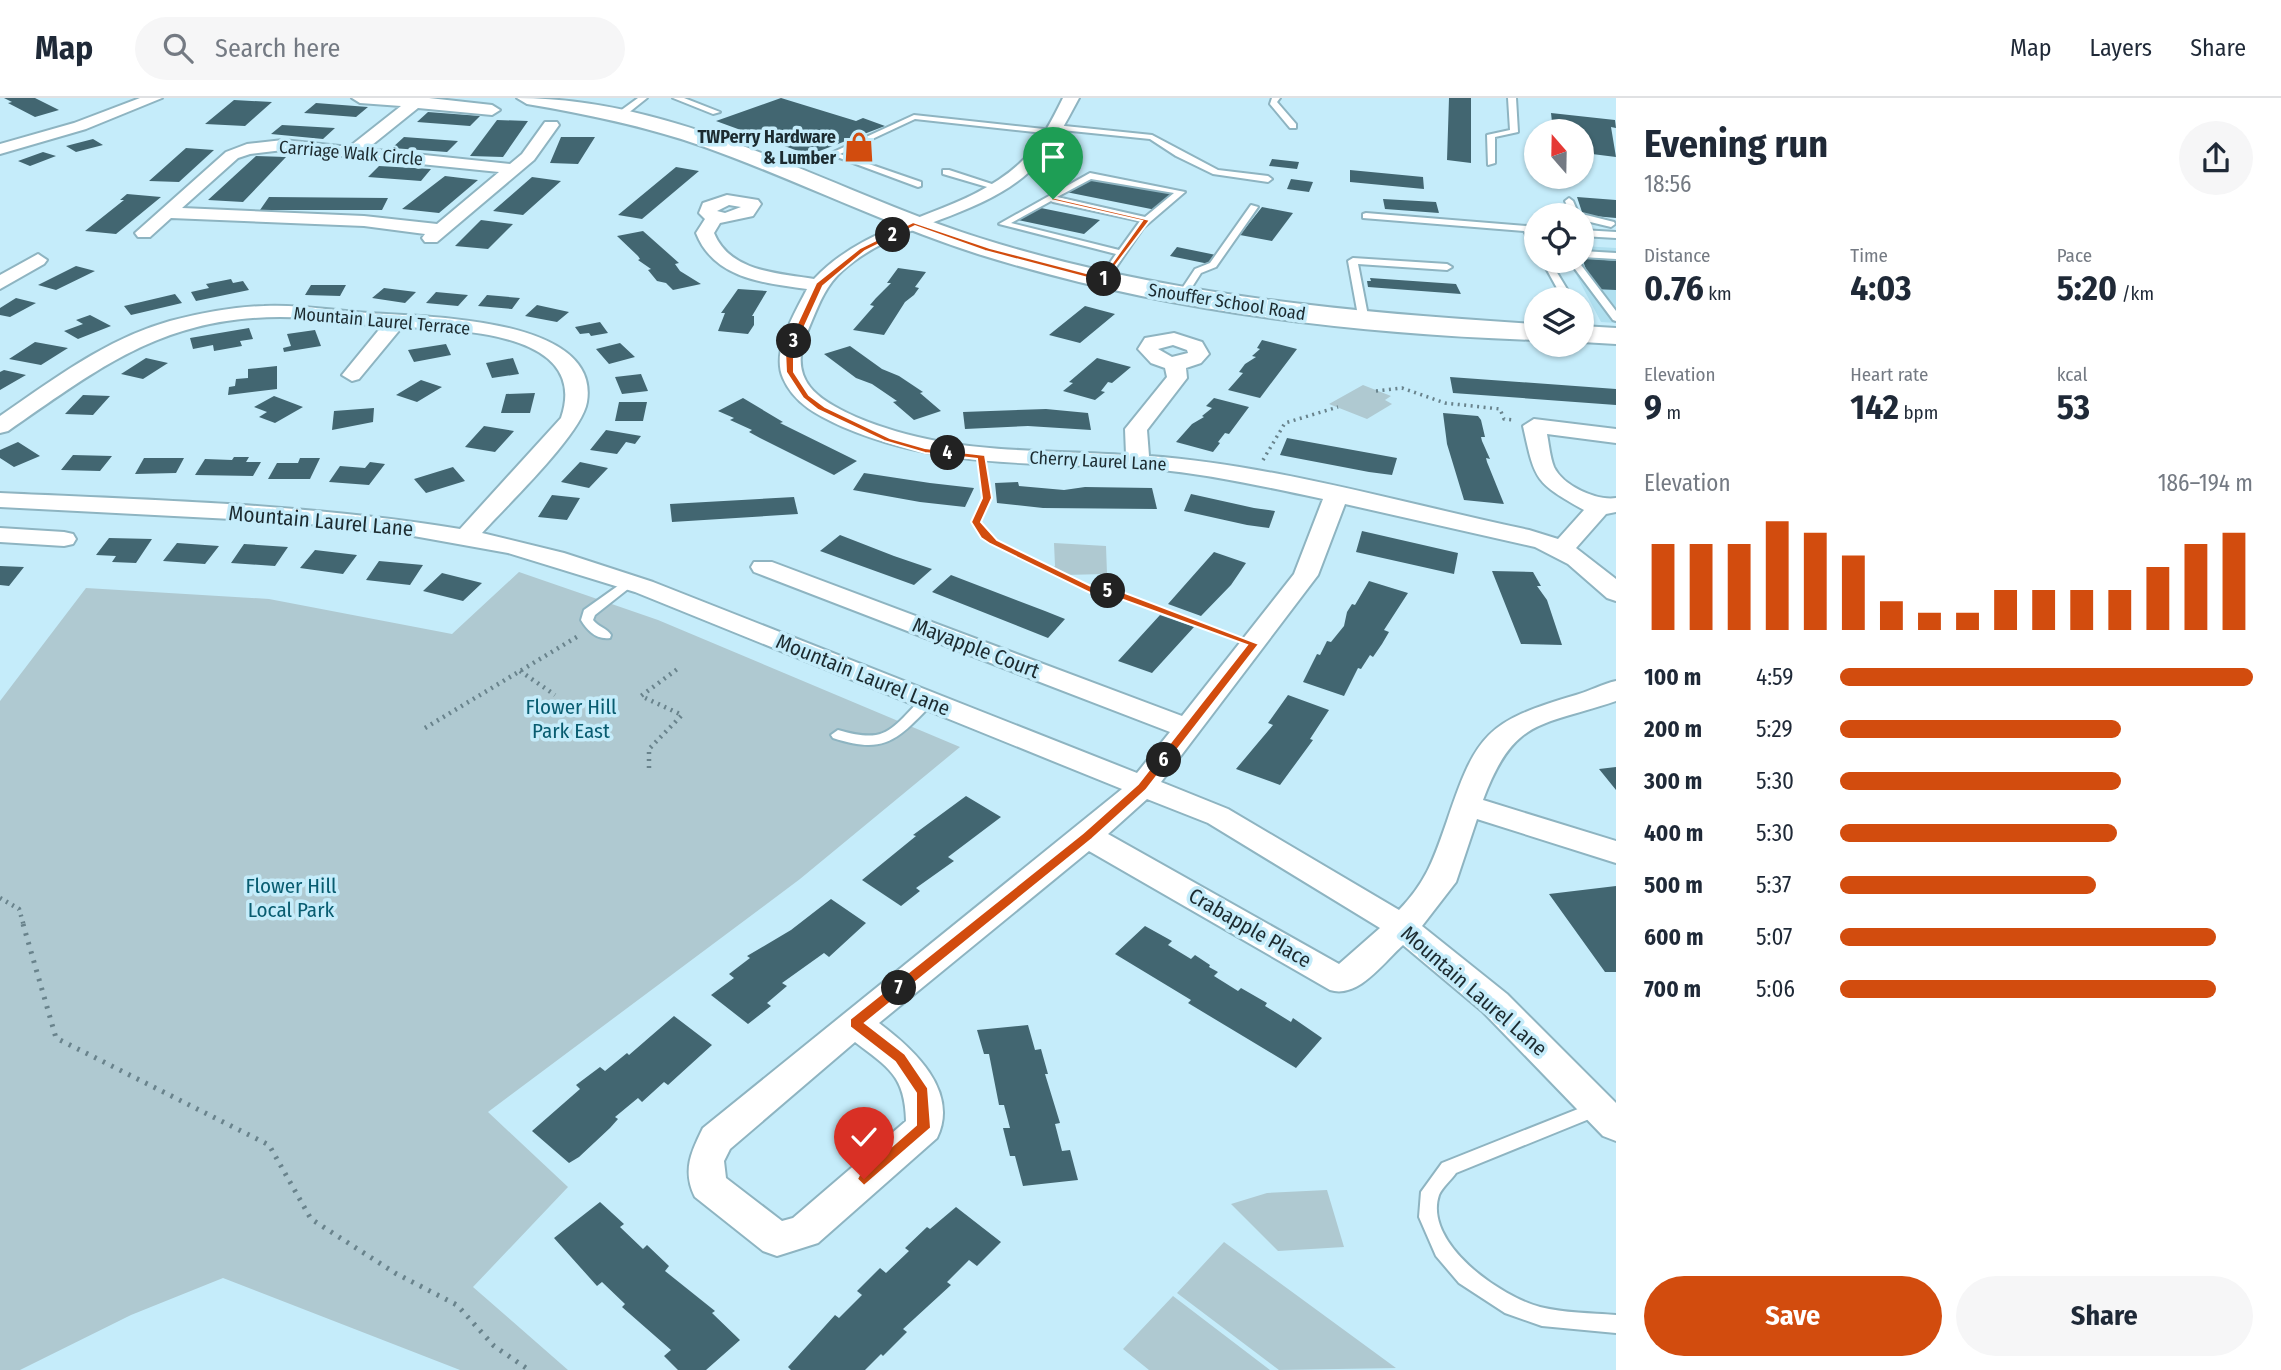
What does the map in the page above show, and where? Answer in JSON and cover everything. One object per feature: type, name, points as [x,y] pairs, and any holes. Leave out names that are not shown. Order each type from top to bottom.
[{"type":"main road","name":"Snouffer School Road","points":[[527,98],[619,116],[730,148],[915,224],[987,249],[1103,280],[1182,296],[1364,321],[1524,331]]},
{"type":"street","points":[[0,149],[122,111],[154,98]]},
{"type":"street","points":[[360,98],[410,100],[492,110]]},
{"type":"street","name":"Cherry Laurel Lane","points":[[1071,98],[1037,156],[997,187],[863,250],[819,285],[790,350],[790,372],[806,397],[821,409],[887,440],[925,450],[981,457],[1138,460],[1336,496],[1529,537],[1563,548],[1591,568],[1616,593]]},
{"type":"street","points":[[345,151],[410,100]]},
{"type":"street","points":[[99,103],[122,111]]},
{"type":"street","points":[[168,212],[364,221],[436,234],[528,157],[551,125]]},
{"type":"street","name":"Carriage Walk Circle","points":[[144,233],[237,152],[283,145],[515,169]]},
{"type":"street","points":[[715,216],[705,233],[706,241],[726,262],[756,274],[819,285]]},
{"type":"street","points":[[0,283],[37,260]]},
{"type":"street","name":"Mountain Laurel Terrace","points":[[0,426],[104,355],[160,330],[212,317],[281,311],[516,336],[555,354],[568,366],[579,387],[579,399],[571,420],[466,537]]},
{"type":"street","points":[[352,375],[396,322]]},
{"type":"street","points":[[1138,460],[1136,429],[1177,378],[1175,362]]},
{"type":"street","points":[[1563,548],[1607,507],[1562,488],[1544,471],[1534,426],[1616,436]]},
{"type":"street","points":[[855,1023],[900,1058],[923,1092],[924,1128],[805,1231],[777,1238],[708,1186],[706,1161],[716,1139],[855,1023],[1087,836],[1142,787],[1306,575],[1336,496]]},
{"type":"street","name":"Mountain Laurel Lane","points":[[0,499],[375,523],[466,537],[629,582],[1218,816],[1401,926],[1495,1003],[1608,1116]]},
{"type":"street","points":[[0,535],[64,539]]},
{"type":"street","name":"Mayapple Court","points":[[763,567],[1189,729]]},
{"type":"street","points":[[1401,926],[1439,884],[1489,752],[1507,731],[1524,722],[1609,694],[1616,689]]},
{"type":"street","points":[[1468,806],[1616,852]]},
{"type":"street","name":"Crabapple Place","points":[[1087,836],[1342,981],[1401,926]]},
{"type":"lane","points":[[619,116],[643,98]]},
{"type":"lane","points":[[677,98],[716,112]]},
{"type":"lane","points":[[1276,98],[1273,102],[1293,126]]},
{"type":"lane","points":[[1491,163],[1491,135],[1514,132],[1512,98]]},
{"type":"lane","points":[[918,184],[833,154],[914,117],[1152,137],[1179,155],[1216,172],[1268,179]]},
{"type":"lane","points":[[946,172],[997,187]]},
{"type":"lane","points":[[1103,280],[1146,220],[1181,192],[1090,176],[1053,199],[1003,224],[1121,253]]},
{"type":"lane","points":[[1053,199],[1146,220]]},
{"type":"lane","points":[[1182,296],[1198,271],[1213,265],[1254,206]]},
{"type":"lane","points":[[1366,216],[1524,229]]},
{"type":"lane","points":[[1594,219],[1613,225],[1615,235],[1594,234]]},
{"type":"lane","points":[[1594,255],[1616,256]]},
{"type":"lane","points":[[1364,321],[1353,261],[1447,267]]},
{"type":"lane","points":[[1582,273],[1616,317]]},
{"type":"lane","points":[[605,635],[592,628],[587,620],[589,613],[629,582]]},
{"type":"lane","points":[[838,734],[871,743],[891,737],[927,701]]},
{"type":"lane","points":[[1608,1116],[1449,1168],[1430,1192],[1428,1217],[1443,1250],[1466,1277],[1513,1307],[1542,1317],[1616,1324]]},
{"type":"path","points":[[1376,391],[1397,387],[1441,402],[1500,409],[1503,419],[1534,426]]},
{"type":"path","points":[[1254,480],[1272,437],[1283,422],[1338,407]]},
{"type":"path","points":[[981,457],[987,498],[976,522],[985,536],[993,542],[1094,591],[1108,590],[1254,644]]},
{"type":"path","points":[[425,728],[592,628]]},
{"type":"path","points":[[649,768],[649,749],[682,715],[641,696],[680,667]]},
{"type":"path","points":[[520,671],[555,695]]},
{"type":"path","points":[[0,898],[19,909],[56,1038],[269,1145],[311,1219],[394,1273],[457,1305],[494,1346],[529,1370]]},
{"type":"shaded area","points":[[1594,247],[1616,248],[1616,323],[1601,322],[1594,309],[1594,287],[1583,287],[1575,273],[1594,273]]},
{"type":"green space","points":[[1363,385],[1391,396],[1385,400],[1392,404],[1367,419],[1329,404]]},
{"type":"green space","points":[[1054,543],[1106,546],[1107,574],[1063,575],[1052,569],[1055,566]]},
{"type":"green space","name":"Flower Hill Local Park","points":[[519,572],[658,620],[960,747],[800,879],[488,1112],[568,1187],[473,1287],[568,1370],[460,1370],[223,1278],[131,1315],[20,1370],[0,1370],[0,701],[86,588],[269,599],[452,634]]},
{"type":"green space","points":[[1327,1190],[1344,1247],[1278,1251],[1231,1204],[1267,1193]]},
{"type":"green space","points":[[1224,1242],[1396,1368],[1279,1370],[1177,1293]]},
{"type":"green space","points":[[1173,1296],[1270,1370],[1149,1370],[1123,1349]]},
{"type":"building","points":[[4,98],[35,98],[59,110],[35,117],[8,103],[12,102]]},
{"type":"building","points":[[781,98],[856,121],[863,118],[885,126],[809,155],[716,121]]},
{"type":"building","points":[[1449,98],[1471,98],[1471,163],[1447,160]]},
{"type":"building","points":[[234,100],[272,102],[245,126],[205,124]]},
{"type":"building","points":[[316,103],[368,107],[356,117],[304,113]]},
{"type":"building","points":[[428,112],[480,116],[470,126],[417,122]]},
{"type":"building","points":[[1551,113],[1615,120],[1616,128],[1611,127],[1616,157],[1594,154],[1594,119],[1552,119]]},
{"type":"building","points":[[497,120],[528,121],[503,157],[470,156]]},
{"type":"building","points":[[282,125],[335,128],[323,139],[271,134]]},
{"type":"building","points":[[404,137],[458,141],[447,152],[392,148]]},
{"type":"building","points":[[561,137],[595,137],[578,164],[550,163]]},
{"type":"building","points":[[93,139],[103,145],[76,152],[66,146]]},
{"type":"building","points":[[186,148],[214,150],[179,182],[149,181]]},
{"type":"building","points":[[43,152],[56,156],[30,166],[18,161]]},
{"type":"building","points":[[256,156],[286,157],[243,202],[208,200]]},
{"type":"building","points":[[1272,159],[1299,162],[1297,169],[1269,166]]},
{"type":"building","points":[[379,166],[431,169],[421,181],[368,177]]},
{"type":"building","points":[[676,167],[699,171],[642,219],[618,215]]},
{"type":"building","points":[[1350,170],[1423,177],[1424,189],[1350,182]]},
{"type":"building","points":[[445,176],[478,180],[439,213],[402,209]]},
{"type":"building","points":[[532,177],[561,181],[523,215],[493,211]]},
{"type":"building","points":[[1089,179],[1174,192],[1156,210],[1066,192]]},
{"type":"building","points":[[1291,179],[1313,182],[1309,192],[1287,189]]},
{"type":"building","points":[[127,194],[161,197],[116,234],[85,231],[124,200],[120,200]]},
{"type":"building","points":[[269,197],[388,198],[382,210],[260,210]]},
{"type":"building","points":[[1577,197],[1616,200],[1616,218],[1594,216],[1594,203],[1579,203]]},
{"type":"building","points":[[1383,199],[1436,202],[1439,213],[1385,209]]},
{"type":"building","points":[[1262,207],[1293,213],[1272,241],[1240,235]]},
{"type":"building","points":[[1041,208],[1100,220],[1084,234],[1018,220]]},
{"type":"building","points":[[481,220],[513,224],[488,249],[455,246]]},
{"type":"building","points":[[643,231],[679,263],[675,264],[680,271],[701,284],[673,290],[666,283],[657,281],[648,270],[651,269],[638,260],[638,256],[617,236]]},
{"type":"building","points":[[1177,247],[1216,255],[1209,264],[1170,256]]},
{"type":"building","points":[[1594,259],[1616,261],[1616,290],[1592,287],[1587,273],[1594,273]]},
{"type":"building","points":[[76,266],[95,271],[56,290],[38,285]]},
{"type":"building","points":[[898,268],[926,272],[915,287],[919,288],[914,295],[905,302],[884,335],[853,330],[874,306],[870,305],[891,283],[887,283]]},
{"type":"building","points":[[1370,278],[1456,284],[1461,294],[1368,287],[1367,281],[1371,281]]},
{"type":"building","points":[[231,279],[233,283],[243,281],[249,290],[196,301],[191,292],[209,288],[206,284]]},
{"type":"building","points":[[311,285],[346,285],[340,296],[305,295]]},
{"type":"building","points":[[384,288],[416,292],[405,303],[372,298]]},
{"type":"building","points":[[738,289],[767,291],[752,316],[754,325],[748,334],[718,331],[725,313],[721,313]]},
{"type":"building","points":[[436,292],[468,295],[458,306],[426,303]]},
{"type":"building","points":[[175,294],[182,303],[131,315],[124,306]]},
{"type":"building","points":[[487,295],[520,298],[512,309],[478,306]]},
{"type":"building","points":[[16,298],[36,303],[10,317],[0,315],[0,308]]},
{"type":"building","points":[[537,305],[569,312],[557,322],[525,316]]},
{"type":"building","points":[[1085,306],[1115,314],[1080,343],[1049,335]]},
{"type":"building","points":[[90,315],[111,326],[78,339],[64,331],[83,324],[76,320]]},
{"type":"building","points":[[600,322],[608,333],[591,336],[589,333],[580,334],[575,327]]},
{"type":"building","points":[[249,328],[253,339],[240,341],[242,346],[214,351],[213,345],[193,349],[190,338]]},
{"type":"building","points":[[315,330],[321,346],[284,352],[283,348],[291,346],[287,334]]},
{"type":"building","points":[[1262,340],[1297,349],[1260,398],[1228,390],[1243,373],[1239,372],[1245,364],[1256,357],[1252,356],[1260,349],[1257,348]]},
{"type":"building","points":[[35,342],[68,348],[41,365],[9,359]]},
{"type":"building","points":[[620,343],[635,357],[609,364],[596,349]]},
{"type":"building","points":[[446,344],[451,355],[414,362],[408,350]]},
{"type":"building","points":[[850,346],[882,369],[899,376],[923,392],[920,393],[941,411],[914,420],[893,402],[897,401],[872,384],[856,378],[824,354]]},
{"type":"building","points":[[146,358],[168,363],[143,379],[121,374]]},
{"type":"building","points":[[513,358],[519,374],[492,378],[486,363]]},
{"type":"building","points":[[1097,358],[1131,367],[1112,383],[1108,382],[1101,391],[1105,392],[1095,400],[1063,391],[1073,383],[1069,382]]},
{"type":"building","points":[[277,366],[277,389],[228,395],[229,387],[235,386],[236,379],[248,378],[248,369]]},
{"type":"building","points":[[4,370],[26,375],[0,390],[0,372]]},
{"type":"building","points":[[641,374],[648,391],[622,394],[615,377]]},
{"type":"building","points":[[1450,377],[1616,389],[1616,405],[1453,393]]},
{"type":"building","points":[[421,380],[442,387],[417,402],[396,395]]},
{"type":"building","points":[[535,393],[530,413],[501,413],[506,394]]},
{"type":"building","points":[[83,395],[110,396],[93,415],[65,414]]},
{"type":"building","points":[[274,396],[303,407],[275,423],[259,417],[267,412],[254,407]]},
{"type":"building","points":[[743,398],[783,422],[780,423],[857,461],[834,475],[749,432],[752,430],[718,411]]},
{"type":"building","points":[[1214,398],[1249,407],[1229,434],[1225,433],[1213,452],[1176,442],[1192,424],[1212,408],[1206,406]]},
{"type":"building","points":[[619,402],[647,402],[643,421],[615,421]]},
{"type":"building","points":[[374,408],[373,422],[332,430],[334,411]]},
{"type":"building","points":[[1046,409],[1088,413],[1091,430],[1028,426],[965,429],[963,412]]},
{"type":"building","points":[[1443,413],[1478,416],[1481,420],[1485,437],[1481,437],[1490,459],[1486,458],[1487,462],[1504,504],[1464,500],[1447,444]]},
{"type":"building","points":[[484,426],[514,431],[495,452],[465,447]]},
{"type":"building","points":[[606,430],[641,436],[635,444],[626,442],[617,454],[590,450]]},
{"type":"building","points":[[1287,438],[1397,458],[1392,475],[1369,472],[1280,455]]},
{"type":"building","points":[[18,442],[40,456],[14,467],[0,458],[0,450]]},
{"type":"building","points":[[73,455],[112,456],[100,471],[61,470]]},
{"type":"building","points":[[234,457],[249,457],[246,462],[261,462],[253,476],[195,475],[205,459],[232,460]]},
{"type":"building","points":[[144,458],[184,458],[176,473],[135,474]]},
{"type":"building","points":[[300,458],[320,458],[310,479],[268,479],[277,463],[298,463]]},
{"type":"building","points":[[370,462],[385,464],[369,485],[329,482],[340,466],[365,468]]},
{"type":"building","points":[[580,462],[608,468],[589,488],[561,482]]},
{"type":"building","points":[[453,467],[465,481],[426,493],[414,479]]},
{"type":"building","points":[[864,473],[974,488],[965,507],[920,502],[853,490]]},
{"type":"building","points":[[1018,482],[1019,486],[1064,490],[1085,487],[1152,488],[1157,509],[1043,508],[997,503],[995,483]]},
{"type":"building","points":[[1191,494],[1275,511],[1269,528],[1247,525],[1184,511]]},
{"type":"building","points":[[552,495],[580,498],[567,520],[538,517]]},
{"type":"building","points":[[794,497],[798,514],[672,522],[670,504]]},
{"type":"building","points":[[1362,531],[1458,553],[1454,574],[1356,552]]},
{"type":"building","points":[[840,535],[932,569],[914,585],[820,551]]},
{"type":"building","points":[[109,538],[152,539],[136,563],[112,562],[116,556],[96,555]]},
{"type":"building","points":[[177,543],[219,546],[205,564],[163,561]]},
{"type":"building","points":[[244,544],[288,547],[275,566],[231,563]]},
{"type":"building","points":[[315,550],[357,555],[343,574],[300,568]]},
{"type":"building","points":[[1214,552],[1246,563],[1231,585],[1201,616],[1168,604]]},
{"type":"building","points":[[379,561],[423,565],[410,585],[366,580]]},
{"type":"building","points":[[0,566],[24,567],[9,586],[0,585]]},
{"type":"building","points":[[1492,571],[1533,572],[1541,586],[1537,586],[1547,600],[1562,645],[1521,644]]},
{"type":"building","points":[[442,573],[482,583],[463,601],[423,591]]},
{"type":"building","points":[[951,575],[1065,619],[1048,638],[932,592]]},
{"type":"building","points":[[1369,581],[1408,593],[1384,630],[1389,632],[1382,644],[1373,657],[1370,655],[1361,669],[1358,668],[1344,696],[1303,682],[1317,654],[1320,655],[1327,641],[1331,642],[1344,626],[1347,612],[1352,604],[1355,605]]},
{"type":"building","points":[[1160,615],[1194,627],[1152,673],[1118,661]]},
{"type":"building","points":[[1288,695],[1329,710],[1310,739],[1313,740],[1280,785],[1236,769],[1273,725],[1268,723]]},
{"type":"building","points":[[1616,767],[1616,790],[1599,769]]},
{"type":"building","points":[[966,796],[1001,817],[948,857],[954,861],[916,888],[920,891],[901,906],[862,880],[916,836],[913,835]]},
{"type":"building","points":[[1616,886],[1616,972],[1605,972],[1549,894]]},
{"type":"building","points":[[831,899],[866,923],[829,957],[824,953],[782,983],[787,986],[767,1003],[771,1006],[748,1024],[711,995],[734,978],[729,974],[750,958],[747,956],[791,930]]},
{"type":"building","points":[[1145,926],[1172,941],[1168,945],[1191,959],[1195,955],[1210,965],[1209,967],[1218,972],[1214,976],[1238,991],[1241,988],[1267,1003],[1265,1006],[1291,1022],[1293,1018],[1322,1038],[1296,1068],[1188,1003],[1191,1000],[1115,954]]},
{"type":"building","points":[[674,1016],[712,1045],[668,1085],[664,1082],[642,1102],[638,1098],[615,1117],[618,1119],[610,1128],[569,1163],[532,1131],[580,1089],[576,1085],[600,1067],[605,1071],[627,1053],[629,1055]]},
{"type":"building","points":[[1028,1025],[1035,1050],[1041,1049],[1048,1074],[1045,1074],[1060,1123],[1055,1124],[1062,1151],[1070,1150],[1078,1180],[1023,1186],[1015,1156],[1010,1156],[1003,1128],[1010,1128],[1004,1105],[999,1105],[989,1054],[984,1054],[977,1030]]},
{"type":"building","points":[[600,1202],[624,1224],[620,1227],[643,1249],[647,1245],[669,1266],[665,1271],[715,1311],[712,1313],[740,1340],[706,1370],[678,1370],[664,1356],[671,1350],[622,1307],[625,1304],[602,1282],[597,1286],[554,1238]]},
{"type":"building","points":[[956,1207],[1001,1242],[977,1266],[969,1260],[947,1282],[951,1285],[903,1329],[907,1332],[883,1356],[881,1354],[865,1370],[791,1370],[788,1367],[835,1315],[839,1318],[862,1295],[857,1291],[880,1268],[886,1273],[909,1251],[905,1248],[927,1227],[930,1229]]},
{"type":"place","name":"TWPerry Hardware & Lumber","points":[[859,147]]},
{"type":"route","points":[[864,1179],[924,1128],[923,1092],[900,1058],[855,1023],[1087,836],[1142,787],[1254,644],[1108,590],[1094,591],[993,542],[979,529],[976,522],[987,498],[981,457],[925,450],[887,440],[821,409],[806,397],[790,372],[790,350],[819,285],[839,266],[863,250],[915,224],[987,249],[1103,280],[1146,220],[1053,199]]},
{"type":"park label","name":"Flower Hill Park East","points":[[571,719]]}]
